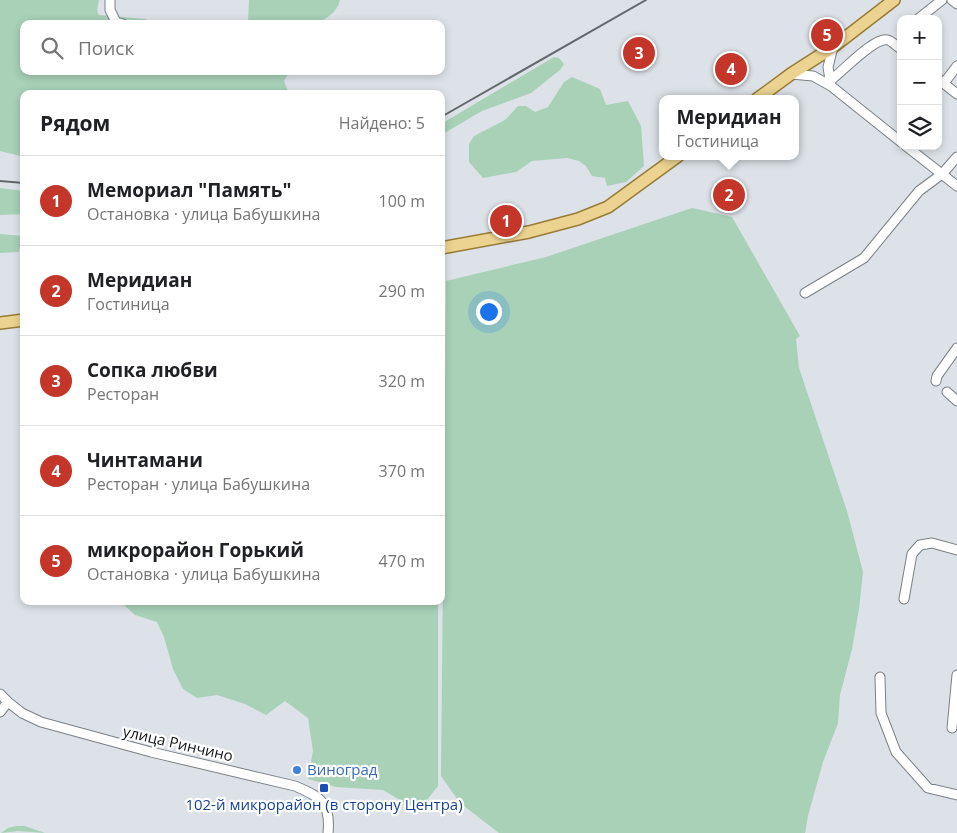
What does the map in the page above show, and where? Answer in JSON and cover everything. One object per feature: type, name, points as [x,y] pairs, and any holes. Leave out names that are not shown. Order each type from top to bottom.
[{"type":"main road","points":[[762,95],[833,47],[894,0]]},
{"type":"main road","points":[[445,247],[529,232],[578,219],[608,207],[673,160]]},
{"type":"main road","points":[[0,323],[20,320]]},
{"type":"street","points":[[110,0],[110,10],[115,20]]},
{"type":"street","points":[[923,15],[942,0]]},
{"type":"street","points":[[952,0],[957,4]]},
{"type":"street","points":[[832,83],[862,52],[882,40],[888,40],[897,46]]},
{"type":"street","points":[[832,83],[828,67],[833,47]]},
{"type":"street","points":[[942,80],[957,66]]},
{"type":"street","points":[[791,74],[813,76],[832,83],[897,139]]},
{"type":"street","points":[[942,82],[957,94]]},
{"type":"street","points":[[911,150],[957,186]]},
{"type":"street","points":[[805,293],[864,258],[919,191],[942,174],[957,158]]},
{"type":"street","points":[[936,381],[937,376],[957,348]]},
{"type":"street","points":[[947,392],[957,400]]},
{"type":"street","points":[[904,599],[912,554],[920,545],[932,543],[957,550]]},
{"type":"street","points":[[952,728],[957,676]]},
{"type":"street","points":[[880,677],[881,713],[896,752],[928,788],[957,795]]},
{"type":"street","name":"улица Ринчино","points":[[0,694],[22,713],[41,722],[295,786],[314,794],[327,808],[329,815],[328,833]]},
{"type":"street","points":[[0,712],[8,702]]},
{"type":"green space","points":[[0,0],[99,0],[97,10],[99,15],[146,19],[20,20],[20,75],[288,75],[284,81],[287,90],[20,90],[20,156],[0,151]]},
{"type":"green space","points":[[249,0],[340,0],[336,9],[323,20],[248,20]]},
{"type":"green space","points":[[554,57],[559,58],[564,64],[560,70],[531,93],[482,111],[445,133],[445,122]]},
{"type":"green space","points":[[572,77],[600,89],[606,105],[628,101],[641,126],[644,166],[626,182],[607,186],[605,178],[592,176],[586,166],[579,161],[567,158],[532,161],[516,172],[483,178],[469,162],[469,144],[474,136],[505,120],[518,106],[526,106],[535,112],[548,107],[564,82]]},
{"type":"green space","points":[[0,188],[20,190],[20,214],[0,215]]},
{"type":"green space","points":[[692,208],[732,217],[800,336],[796,339],[799,368],[847,511],[863,572],[852,649],[840,695],[838,723],[823,762],[805,833],[499,833],[460,803],[441,776],[443,605],[445,605],[446,281],[546,257]]},
{"type":"green space","points":[[0,234],[20,236],[19,252],[0,253]]},
{"type":"green space","points":[[124,605],[438,605],[438,786],[426,801],[417,807],[407,804],[383,790],[336,787],[308,779],[313,751],[308,718],[285,701],[266,715],[245,704],[217,695],[197,698],[183,689],[173,669],[164,637],[157,622],[135,615]]},
{"type":"green space","points":[[25,826],[45,833],[18,831],[1,833],[8,828]]},
{"type":"railway","points":[[445,115],[646,0]]},
{"type":"railway","points":[[0,181],[20,183]]},
{"type":"place","name":"микрорайон Горький","points":[[827,35]]},
{"type":"place","name":"Сопка любви","points":[[639,53]]},
{"type":"place","name":"Чинтамани","points":[[731,69]]},
{"type":"place","name":"Меридиан","points":[[729,195]]},
{"type":"place","name":"Мемориал \"Память\"","points":[[506,221]]},
{"type":"place","name":"Виноград","points":[[297,770]]},
{"type":"place","name":"102-й микрорайон (в сторону Центра)","points":[[324,788]]}]
